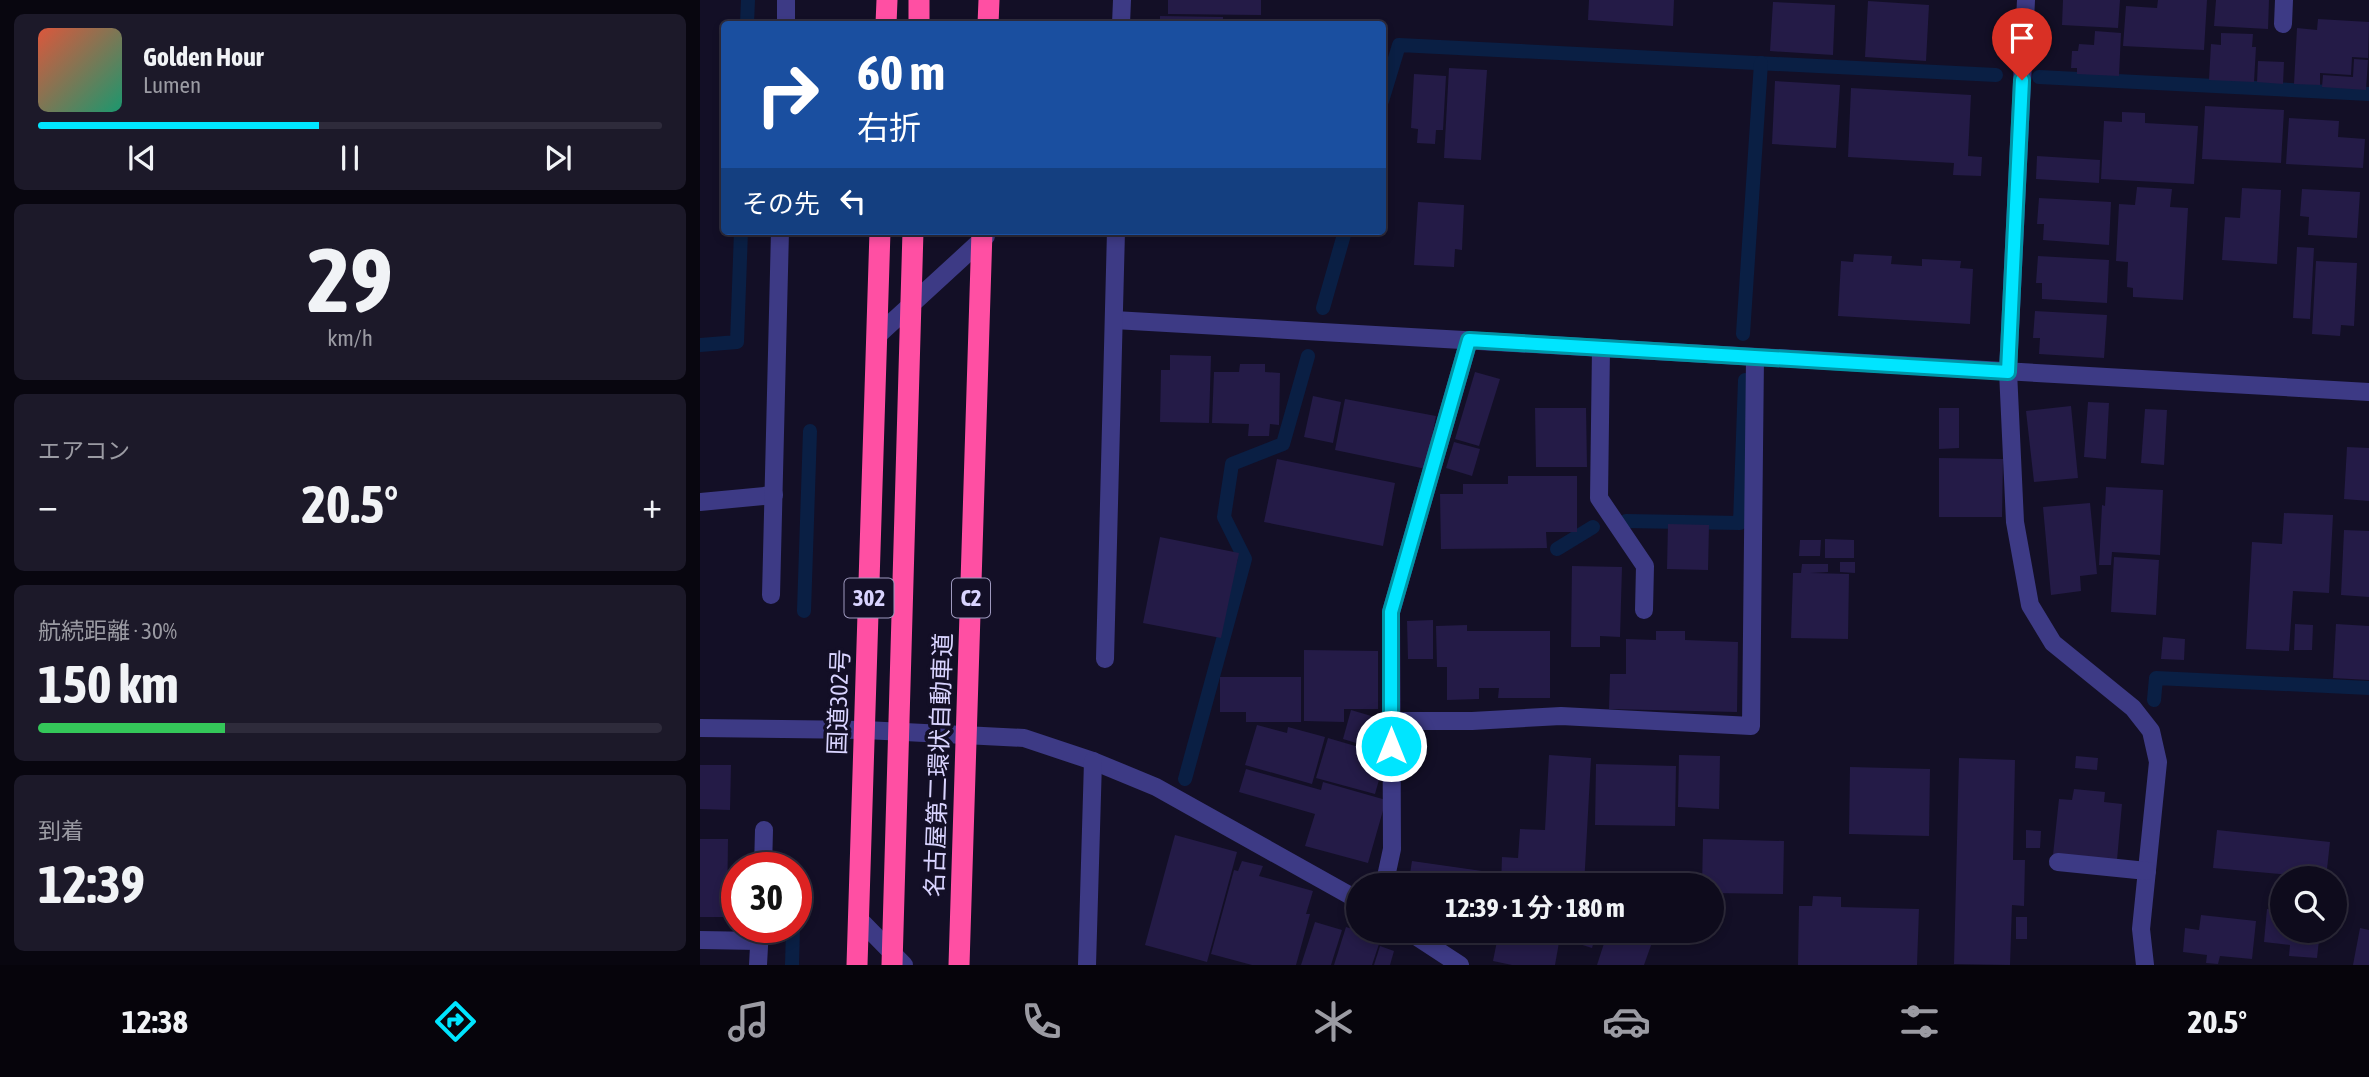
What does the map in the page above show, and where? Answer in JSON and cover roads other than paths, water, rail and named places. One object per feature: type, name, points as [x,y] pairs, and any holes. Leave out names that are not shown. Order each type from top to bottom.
[{"type":"highway","points":[[886,21],[887,0]]},
{"type":"highway","points":[[919,0],[919,21]]},
{"type":"highway","points":[[988,21],[989,0]]},
{"type":"highway","name":"国道302号","points":[[857,965],[880,235]]},
{"type":"highway","name":"名古屋第二環状自動車道","points":[[892,965],[913,235]]},
{"type":"highway","name":"名古屋第二環状自動車道","points":[[959,965],[982,235]]},
{"type":"street","points":[[786,0],[786,21]]},
{"type":"street","points":[[1121,21],[1122,0]]},
{"type":"street","points":[[2026,0],[2008,372],[2015,522],[2030,605],[2053,643],[2133,708],[2151,731],[2158,762],[2141,929],[2145,965]]},
{"type":"street","points":[[2283,24],[2284,0]]},
{"type":"street","points":[[771,595],[780,235]]},
{"type":"street","points":[[877,336],[988,235]]},
{"type":"street","points":[[1105,659],[1116,235]]},
{"type":"street","points":[[1114,320],[2369,393]]},
{"type":"street","points":[[1387,873],[1392,849],[1391,612],[1469,340]]},
{"type":"street","points":[[1601,348],[1599,498],[1645,566],[1644,610]]},
{"type":"street","points":[[1391,720],[1561,716],[1751,726],[1755,357]]},
{"type":"street","points":[[700,502],[774,495]]},
{"type":"street","points":[[700,727],[864,730],[1024,738],[1093,761],[1156,787],[1346,893]]},
{"type":"street","points":[[1087,965],[1093,761]]},
{"type":"street","points":[[763,852],[764,830]]},
{"type":"street","points":[[2058,862],[2147,870]]},
{"type":"street","points":[[859,919],[904,965]]},
{"type":"street","points":[[700,940],[721,938]]},
{"type":"street","points":[[758,965],[759,943]]},
{"type":"street","points":[[1426,943],[1460,965]]},
{"type":"waterway","points":[[747,21],[748,0]]},
{"type":"waterway","points":[[1386,88],[1399,45],[1996,75]]},
{"type":"waterway","points":[[1743,334],[1761,63]]},
{"type":"waterway","points":[[2039,77],[2369,94]]},
{"type":"waterway","points":[[700,345],[737,342],[741,235]]},
{"type":"waterway","points":[[1323,308],[1344,235]]},
{"type":"waterway","points":[[1185,779],[1245,559],[1224,517],[1232,464],[1283,444],[1308,356]]},
{"type":"waterway","points":[[1626,521],[1740,523],[1745,380]]},
{"type":"waterway","points":[[804,611],[810,431]]},
{"type":"waterway","points":[[1557,549],[1593,527]]},
{"type":"waterway","points":[[2154,700],[2156,678],[2369,688]]},
{"type":"waterway","points":[[792,965],[793,943]]}]
